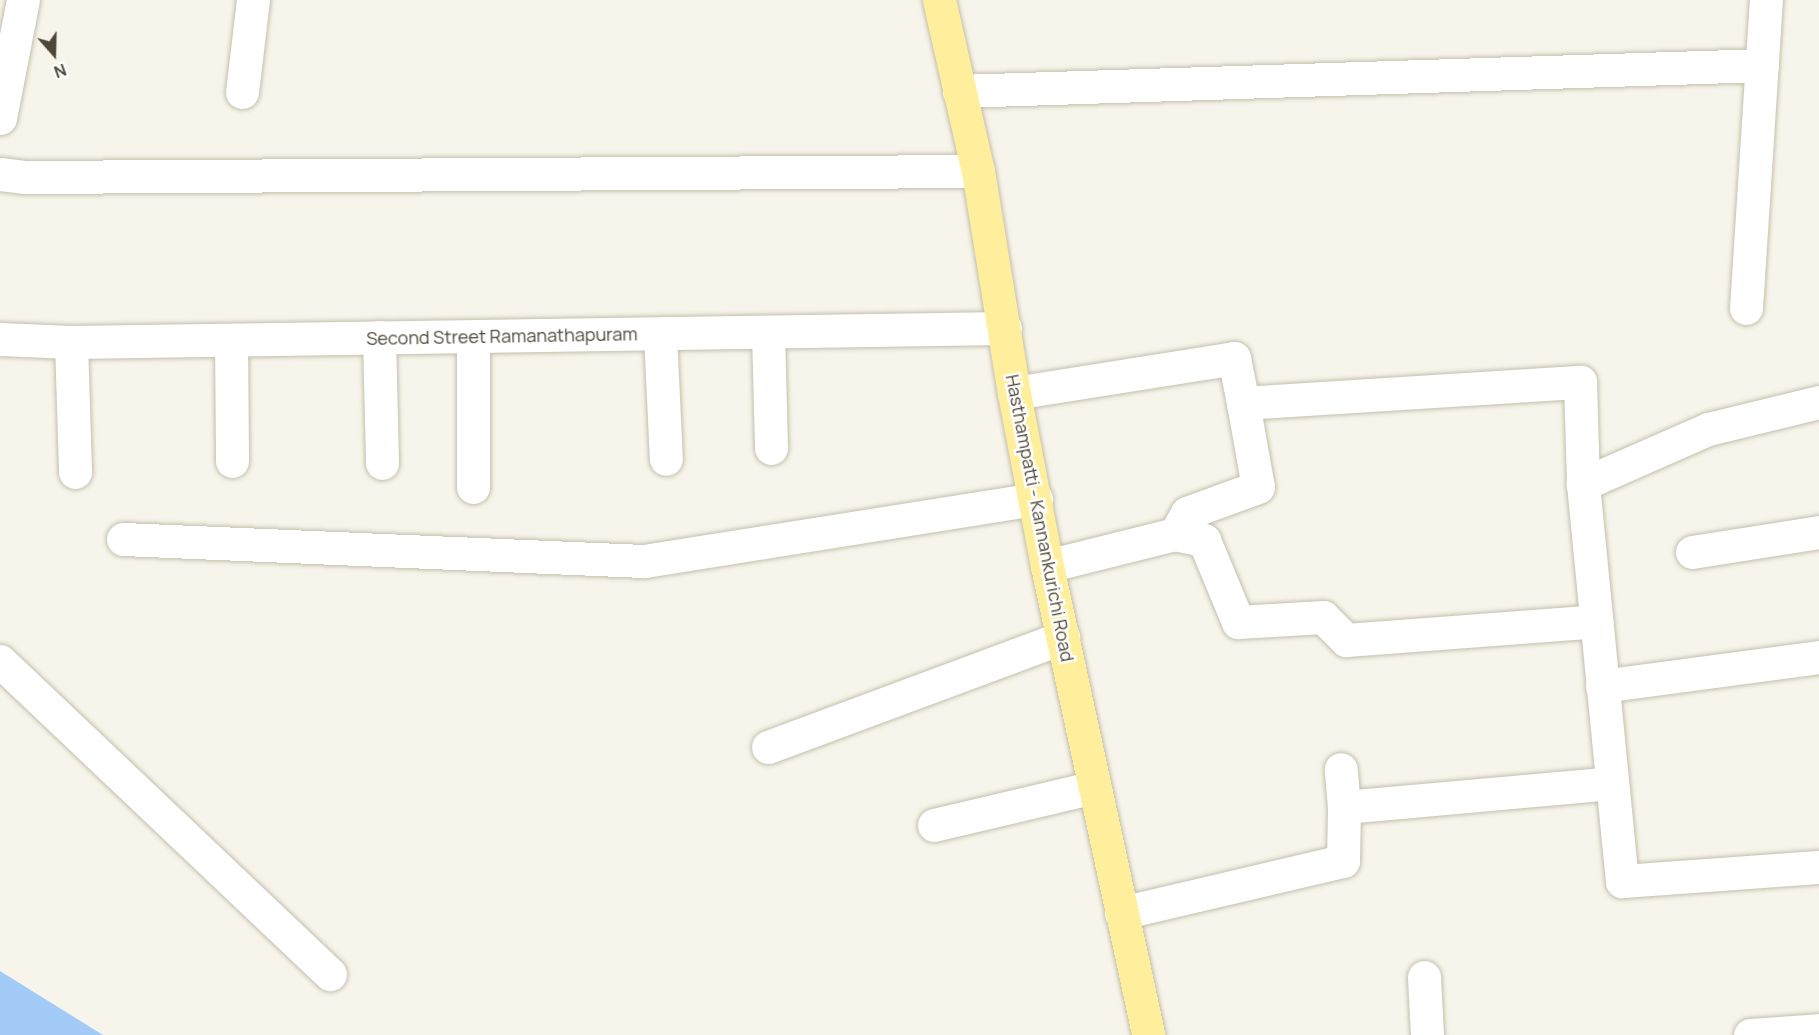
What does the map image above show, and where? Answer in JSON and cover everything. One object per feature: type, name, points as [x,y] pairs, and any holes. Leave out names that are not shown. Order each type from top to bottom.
[{"type":"main road","name":"Hasthampatti - Kannankurichi Road","points":[[939,0],[978,171],[1014,393],[1047,566],[1148,1035]]},
{"type":"street","points":[[0,118],[22,0]]},
{"type":"street","points":[[242,92],[253,0]]},
{"type":"street","points":[[1746,308],[1766,0]]},
{"type":"street","points":[[959,91],[1762,65]]},
{"type":"street","points":[[0,174],[48,177],[978,171]]},
{"type":"street","name":"Second Street Ramanathapuram","points":[[0,339],[71,342],[1005,328]]},
{"type":"street","points":[[768,332],[771,448]]},
{"type":"street","points":[[660,334],[666,459]]},
{"type":"street","points":[[379,337],[382,463]]},
{"type":"street","points":[[473,337],[473,487]]},
{"type":"street","points":[[231,340],[232,461]]},
{"type":"street","points":[[71,342],[75,472]]},
{"type":"street","points":[[1014,393],[1234,358],[1258,487],[1187,513],[1176,534]]},
{"type":"street","points":[[1243,403],[1580,382],[1583,484],[1622,881],[1819,867]]},
{"type":"street","points":[[1583,484],[1708,429],[1819,402]]},
{"type":"street","points":[[123,539],[644,561],[1036,499]]},
{"type":"street","points":[[1692,552],[1819,532]]},
{"type":"street","points":[[1047,566],[1176,534],[1204,540],[1238,622],[1323,617],[1346,640],[1596,621]]},
{"type":"street","points":[[768,747],[1063,637]]},
{"type":"street","points":[[1602,686],[1819,657]]},
{"type":"street","points":[[0,661],[330,974]]},
{"type":"street","points":[[1121,913],[1343,861],[1344,807],[1341,769]]},
{"type":"street","points":[[1344,807],[1612,783]]},
{"type":"street","points":[[934,825],[1095,787]]},
{"type":"street","points":[[1424,978],[1427,1035]]},
{"type":"street","points":[[1750,1035],[1819,1030]]},
{"type":"water","points":[[0,971],[103,1035],[0,1035]]}]
